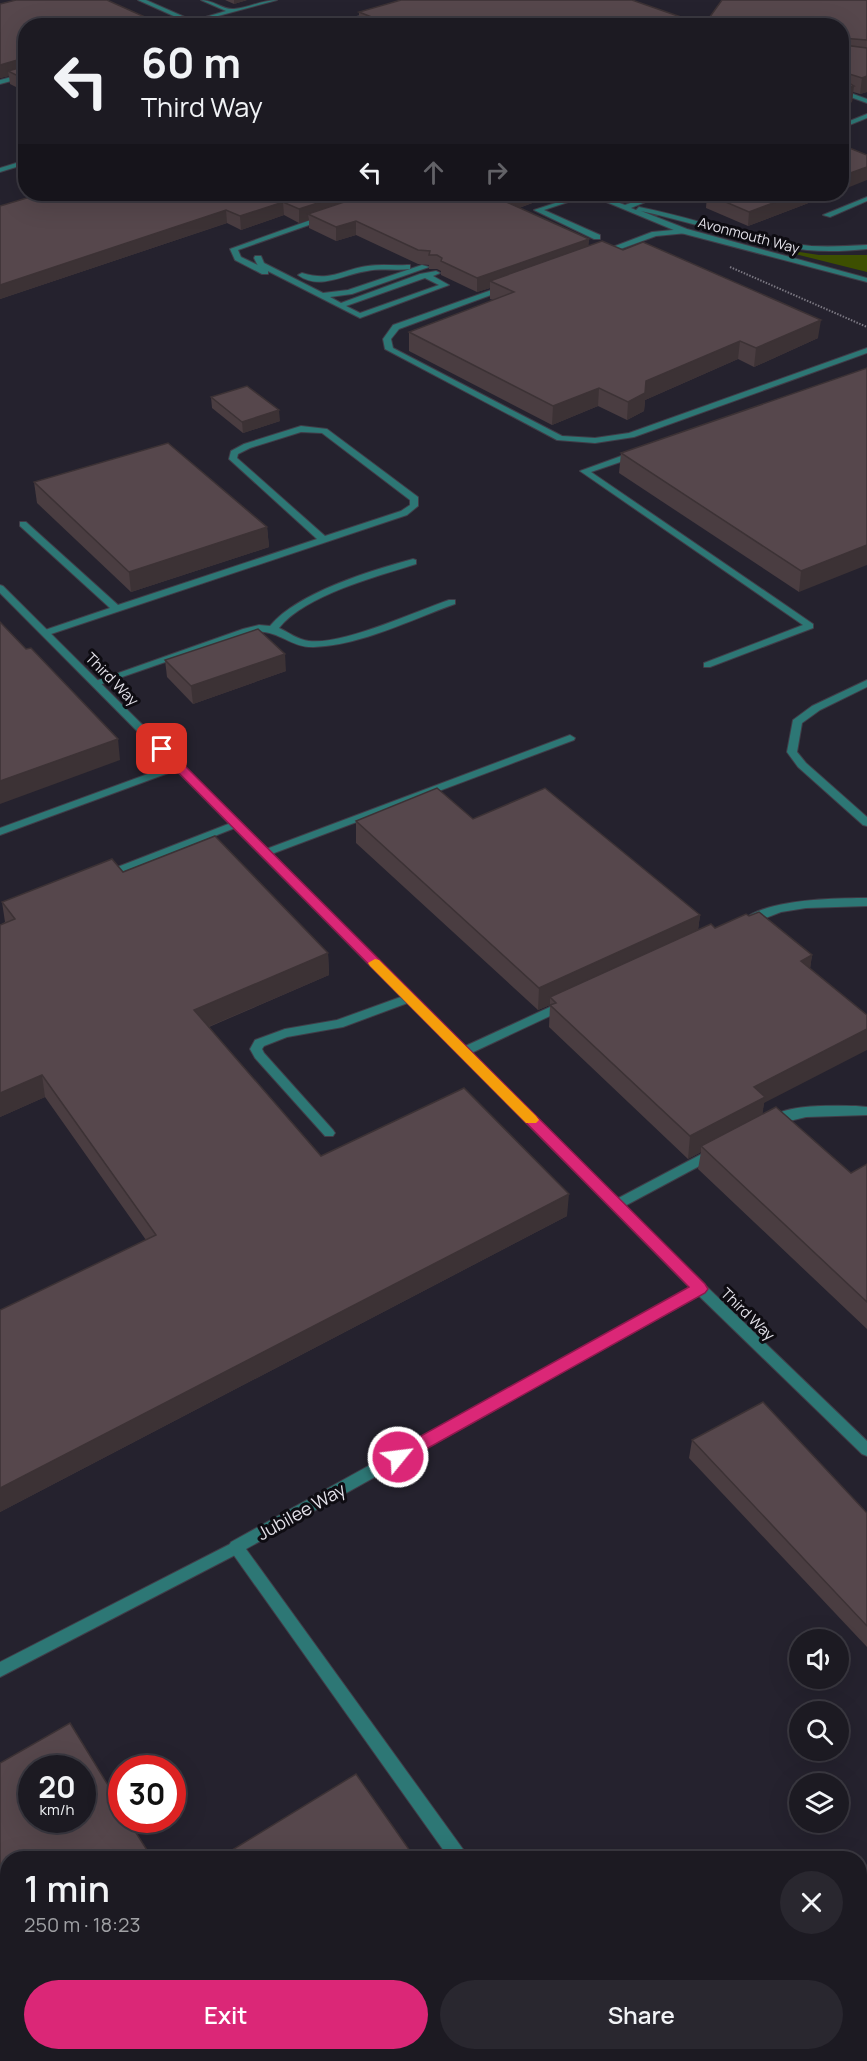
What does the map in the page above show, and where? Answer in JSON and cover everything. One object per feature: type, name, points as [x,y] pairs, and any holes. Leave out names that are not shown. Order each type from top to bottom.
[{"type":"street","points":[[141,0],[184,18]]},
{"type":"street","points":[[204,0],[232,12]]},
{"type":"street","points":[[209,18],[274,0]]},
{"type":"street","points":[[357,18],[375,12]]},
{"type":"street","points":[[0,82],[18,77]]},
{"type":"street","points":[[849,95],[867,101]]},
{"type":"street","points":[[849,123],[867,116]]},
{"type":"street","points":[[0,170],[18,164]]},
{"type":"street","points":[[826,215],[867,199]]},
{"type":"street","points":[[567,201],[538,210],[597,237]]},
{"type":"street","name":"Avonmouth Way","points":[[609,201],[654,221],[684,231],[867,280]]},
{"type":"street","points":[[626,207],[642,201]]},
{"type":"street","name":"Avonmouth Way","points":[[626,207],[807,248],[835,250],[867,247]]},
{"type":"street","points":[[234,249],[332,216]]},
{"type":"street","points":[[588,258],[655,234],[684,231]]},
{"type":"street","points":[[234,249],[271,260],[311,280],[332,280],[368,268],[436,273]]},
{"type":"street","points":[[234,249],[238,258],[299,290],[322,296],[349,292],[404,273],[426,271],[445,285],[360,316],[339,306],[322,296],[308,286],[261,264],[258,258]]},
{"type":"street","points":[[339,306],[416,277],[426,271]]},
{"type":"street","points":[[509,287],[396,327],[387,339],[390,349],[560,438],[578,441],[606,441],[631,435],[867,350]]},
{"type":"street","points":[[45,633],[324,540],[404,513],[414,506],[415,499],[324,432],[301,429],[247,446],[234,453],[233,459],[324,540]]},
{"type":"street","points":[[641,453],[584,471],[810,626],[707,665]]},
{"type":"street","points":[[23,524],[117,609]]},
{"type":"street","points":[[272,630],[277,620],[290,610],[330,591],[413,562]]},
{"type":"street","name":"Third Way","points":[[0,588],[700,1289],[867,1450]]},
{"type":"street","points":[[95,683],[246,631],[264,628],[280,632],[292,640],[313,645],[340,641],[452,602]]},
{"type":"street","points":[[867,683],[816,708],[797,722],[792,752],[802,765],[867,823]]},
{"type":"street","points":[[265,853],[570,738]]},
{"type":"street","points":[[0,832],[178,766]]},
{"type":"street","points":[[96,878],[236,824]]},
{"type":"street","points":[[739,925],[777,908],[801,903],[867,902]]},
{"type":"street","points":[[329,1133],[259,1055],[256,1049],[259,1043],[285,1033],[339,1024],[409,998]]},
{"type":"street","points":[[463,1052],[578,998]]},
{"type":"street","points":[[759,1128],[780,1117],[821,1111],[867,1111]]},
{"type":"street","points":[[616,1205],[729,1144]]},
{"type":"street","name":"Jubilee Way","points":[[0,1670],[236,1547],[700,1289]]},
{"type":"street","points":[[236,1547],[454,1851]]},
{"type":"green space","points":[[779,250],[819,255],[867,255],[867,272]]},
{"type":"building","points":[[16,0],[107,0],[147,18],[18,18],[18,60],[0,65],[0,4]]},
{"type":"building","points":[[401,0],[632,0],[684,18],[374,18],[359,12]]},
{"type":"building","points":[[722,0],[867,0],[867,40],[849,39],[849,18],[709,18]]},
{"type":"building","points":[[849,46],[867,48],[867,76],[862,78],[849,74]]},
{"type":"building","points":[[18,68],[18,76],[8,71]]},
{"type":"building","points":[[849,148],[867,155],[867,167],[849,173]]},
{"type":"building","points":[[18,201],[324,201],[299,209],[283,202],[240,216],[226,210],[0,285],[0,206]]},
{"type":"building","points":[[347,201],[504,201],[589,239],[477,278],[441,261],[442,258],[437,255],[429,255],[430,251],[418,250],[356,221],[336,227],[308,214]]},
{"type":"building","points":[[723,201],[778,201],[749,212]]},
{"type":"building","points":[[602,241],[623,250],[643,242],[821,320],[756,348],[740,341],[646,381],[645,393],[628,402],[599,388],[553,406],[409,332],[514,292],[490,281]]},
{"type":"building","points":[[867,368],[867,545],[801,571],[621,453]]},
{"type":"building","points":[[247,386],[279,410],[242,422],[211,397]]},
{"type":"building","points":[[168,443],[267,527],[129,572],[34,482]]},
{"type":"building","points":[[0,622],[26,649],[31,648],[118,739],[0,781]]},
{"type":"building","points":[[258,629],[285,654],[191,686],[165,660]]},
{"type":"building","points":[[437,788],[473,819],[545,788],[700,915],[539,988],[356,821]]},
{"type":"building","points":[[215,836],[328,953],[194,1010],[321,1156],[464,1088],[569,1194],[0,1488],[0,1310],[156,1235],[42,1075],[0,1093],[0,925],[15,919],[2,902],[112,859],[123,872]]},
{"type":"building","points":[[759,912],[812,955],[801,961],[867,1015],[867,1029],[754,1087],[765,1097],[690,1136],[550,1005],[556,1003],[550,997],[711,924],[715,928],[746,914],[749,916]]},
{"type":"building","points":[[776,1107],[851,1173],[867,1164],[867,1302],[701,1146]]},
{"type":"building","points":[[763,1402],[867,1513],[867,1626],[692,1440]]},
{"type":"building","points":[[70,1723],[90,1755],[18,1755],[18,1833],[96,1833],[96,1766],[108,1785],[108,1833],[136,1833],[148,1851],[0,1851],[0,1763]]},
{"type":"building","points":[[356,1774],[410,1851],[230,1851]]},
{"type":"slow traffic","points":[[375,963],[531,1120]]},
{"type":"route","points":[[162,749],[700,1289],[398,1457]]}]
